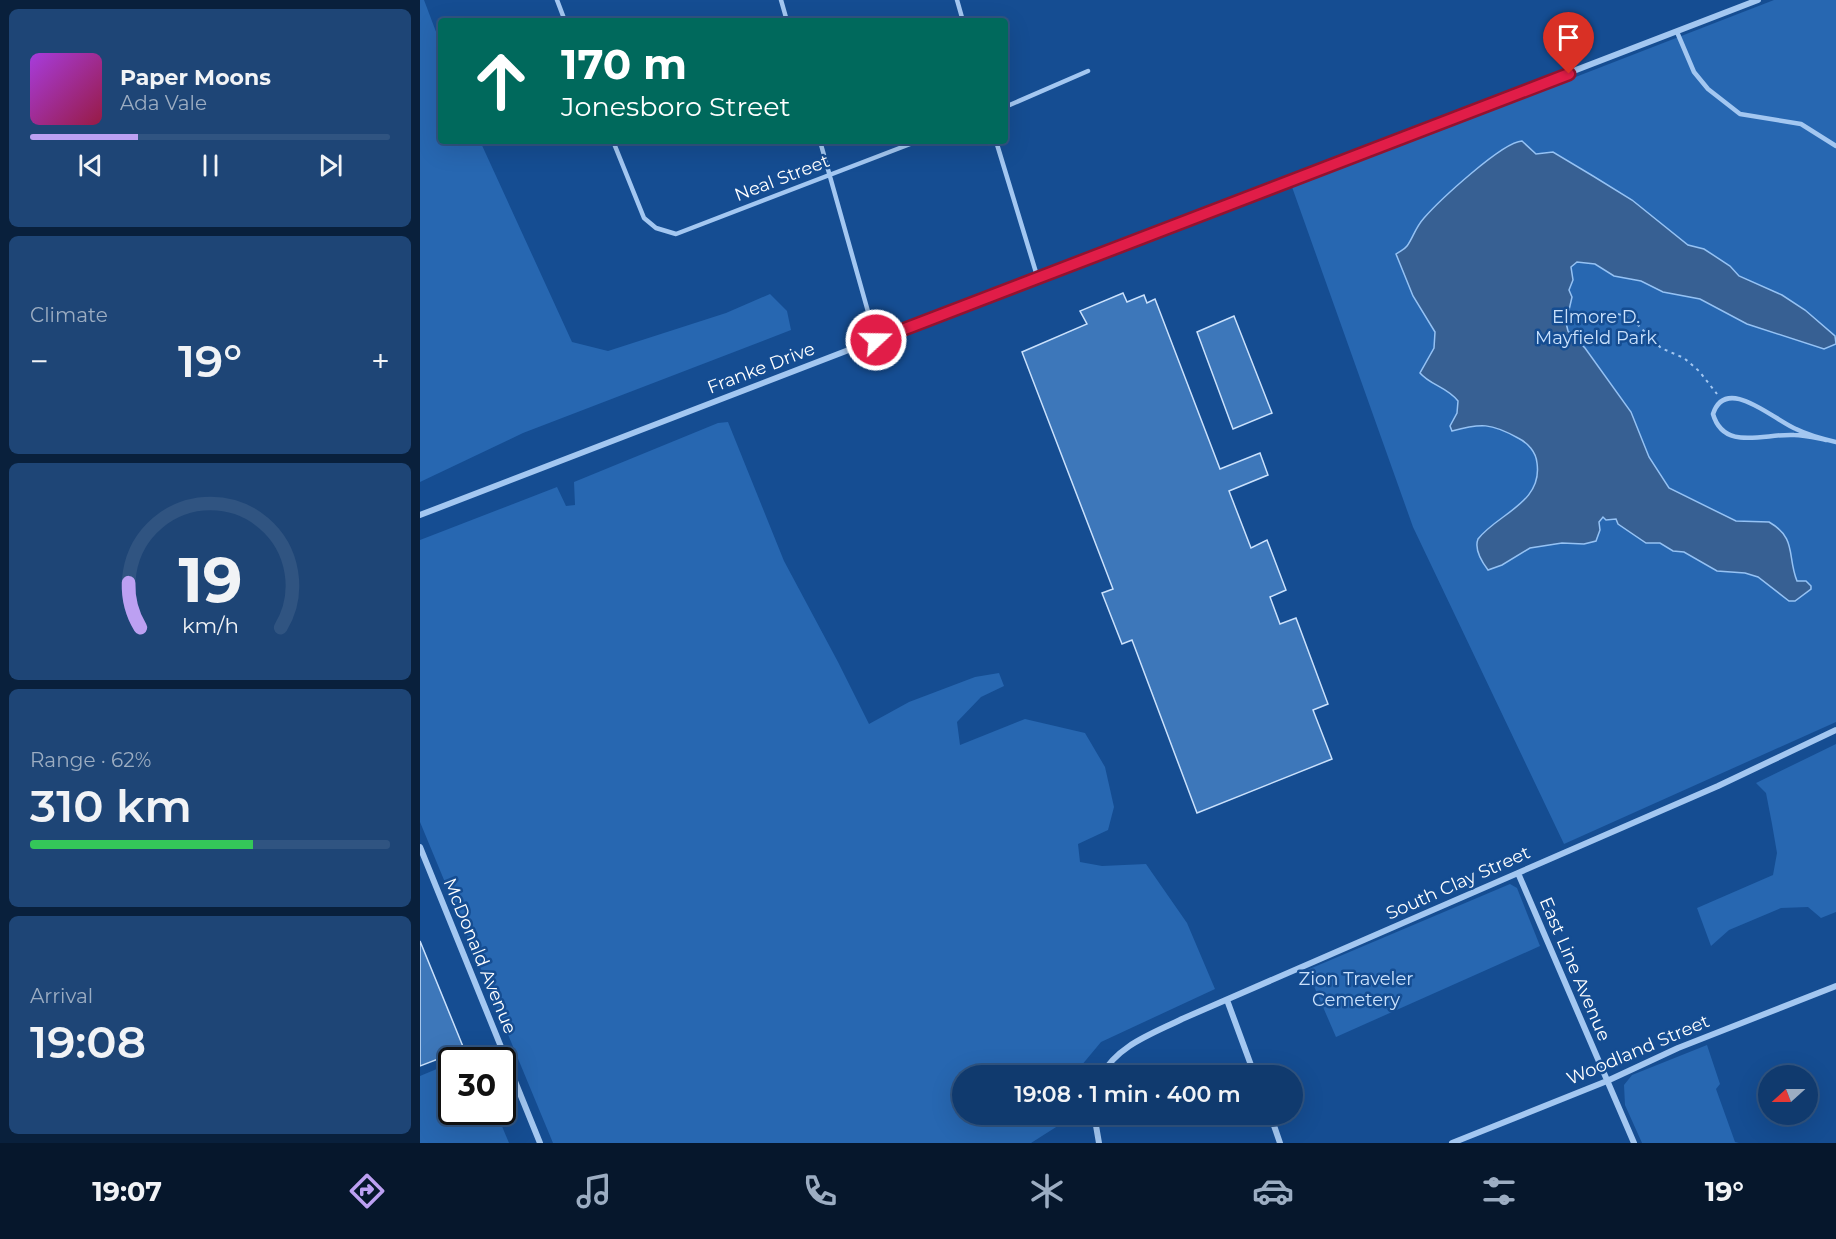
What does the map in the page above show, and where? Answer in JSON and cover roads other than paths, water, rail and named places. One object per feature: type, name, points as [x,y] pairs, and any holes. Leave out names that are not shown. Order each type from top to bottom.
[{"type":"street","name":"Franke Drive","points":[[420,515],[1758,0]]},
{"type":"street","name":"South Clay Street","points":[[1108,1065],[1125,1048],[1182,1019],[1718,786],[1836,730]]},
{"type":"street","name":"McDonald Avenue","points":[[420,847],[540,1143]]},
{"type":"street","name":"East Line Avenue","points":[[1518,873],[1634,1143]]},
{"type":"street","points":[[1834,986],[1836,995]]},
{"type":"street","name":"Woodland Street","points":[[1452,1143],[1607,1081],[1678,1048],[1834,986]]},
{"type":"street","points":[[1227,1000],[1251,1065]]},
{"type":"street","points":[[1096,1125],[1099,1143]]},
{"type":"street","points":[[1273,1125],[1280,1143]]},
{"type":"lane","points":[[556,0],[564,18]]},
{"type":"lane","points":[[781,0],[786,18]]},
{"type":"lane","points":[[957,0],[962,18]]},
{"type":"lane","points":[[1677,32],[1694,72],[1708,89],[1740,114],[1801,123],[1836,146]]},
{"type":"lane","points":[[1008,106],[1088,71]]},
{"type":"lane","name":"Neal Street","points":[[614,144],[644,218],[656,228],[676,234],[910,144]]},
{"type":"lane","points":[[821,144],[876,340]]},
{"type":"lane","points":[[997,144],[1038,279]]},
{"type":"lane","points":[[1826,440],[1795,429],[1742,399],[1723,401],[1715,407],[1713,414],[1716,425],[1726,434],[1745,438],[1794,435],[1836,442]]},
{"type":"park label","name":"Elmore D. Mayfield Park","points":[[1596,327]]},
{"type":"park label","name":"Zion Traveler Cemetery","points":[[1356,989]]}]
